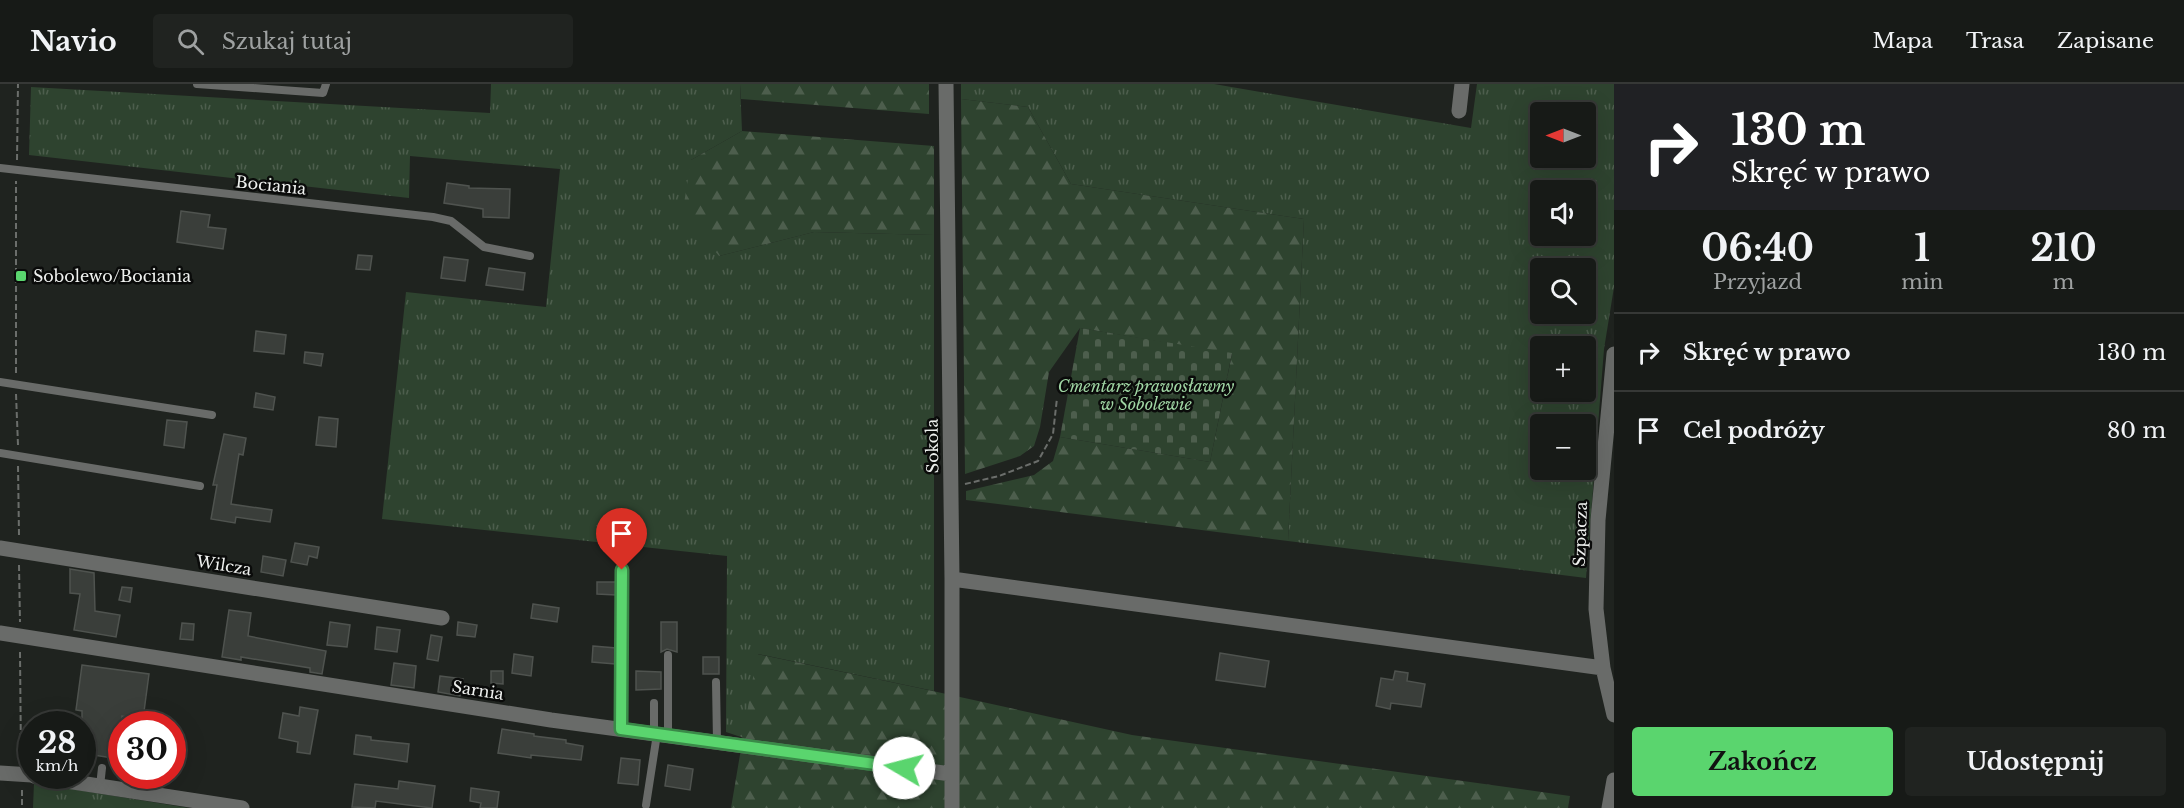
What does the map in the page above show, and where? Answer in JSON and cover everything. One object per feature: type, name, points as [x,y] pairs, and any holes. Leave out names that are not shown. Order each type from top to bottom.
[{"type":"street","name":"Sokola","points":[[946,84],[952,579],[951,808]]},
{"type":"street","points":[[1459,111],[1462,84]]},
{"type":"street","name":"Szpacza","points":[[1614,354],[1598,520],[1596,609],[1604,668],[1614,715]]},
{"type":"street","name":"Wilcza","points":[[0,548],[442,618]]},
{"type":"street","points":[[952,579],[1604,668]]},
{"type":"street","name":"Sarnia","points":[[0,633],[621,729],[951,774]]},
{"type":"street","points":[[0,773],[18,774]]},
{"type":"street","points":[[1609,808],[1614,780]]},
{"type":"street","points":[[96,785],[242,808]]},
{"type":"lane","points":[[197,84],[323,93],[326,84]]},
{"type":"lane","name":"Bociania","points":[[0,168],[433,217],[451,221],[484,247],[530,256]]},
{"type":"lane","points":[[0,382],[212,415]]},
{"type":"lane","points":[[0,453],[200,486]]},
{"type":"lane","points":[[621,729],[622,570]]},
{"type":"lane","points":[[646,806],[660,734],[669,655]]},
{"type":"lane","points":[[716,681],[717,742]]},
{"type":"lane","points":[[654,703],[660,734]]},
{"type":"lane","points":[[100,786],[102,768]]},
{"type":"path","points":[[950,487],[999,476],[1038,461],[1053,434],[1057,398]]},
{"type":"green space","points":[[491,84],[740,84],[742,131],[691,160],[719,256],[814,232],[934,235],[934,691],[758,654],[744,738],[726,732],[727,556],[382,519],[406,292],[546,307],[560,169],[410,156],[409,198],[29,155],[31,87],[490,113]]},
{"type":"green space","points":[[740,84],[929,84],[929,114],[741,99]]},
{"type":"green space","points":[[961,84],[1214,84],[1471,128],[1477,84],[1614,84],[1614,287],[1604,349],[1596,451],[1596,414],[1530,414],[1530,480],[1594,480],[1586,578],[1288,541],[1304,219],[1071,184],[1028,107],[961,99]]},
{"type":"green space","points":[[961,99],[1028,107],[1071,184],[1304,219],[1288,541],[966,500],[966,491],[1034,475],[1053,461],[1060,437],[1210,462],[1232,354],[1080,328],[1049,372],[1040,427],[1034,446],[1020,456],[965,474]]},
{"type":"green space","points":[[742,131],[934,146],[934,235],[814,232],[719,256],[683,210],[691,160]]},
{"type":"green space","name":"Cmentarz prawosławny w Sobolewie","points":[[1080,328],[1232,353],[1210,462],[1060,437]]},
{"type":"green space","points":[[757,654],[1132,735],[1570,796],[1568,808],[731,808]]},
{"type":"green space","points":[[34,789],[71,789],[189,808],[33,808]]},
{"type":"building","points":[[447,183],[469,186],[469,188],[510,189],[509,218],[483,217],[483,209],[444,203]]},
{"type":"building","points":[[181,211],[210,215],[208,227],[226,229],[223,249],[177,242]]},
{"type":"building","points":[[358,255],[372,256],[370,270],[356,269]]},
{"type":"building","points":[[444,257],[468,260],[465,281],[441,278]]},
{"type":"building","points":[[489,268],[525,273],[523,290],[486,285]]},
{"type":"building","points":[[256,331],[286,335],[284,354],[254,351]]},
{"type":"building","points":[[305,352],[323,354],[321,366],[304,363]]},
{"type":"building","points":[[256,393],[275,397],[273,410],[254,407]]},
{"type":"building","points":[[319,417],[338,419],[336,447],[316,445]]},
{"type":"building","points":[[167,420],[187,422],[184,448],[164,445]]},
{"type":"building","points":[[224,434],[246,438],[243,455],[239,454],[231,504],[272,510],[270,522],[236,517],[235,523],[211,519],[217,485],[213,485]]},
{"type":"building","points":[[295,543],[319,547],[317,558],[309,556],[307,565],[291,562]]},
{"type":"building","points":[[263,556],[286,560],[283,576],[261,572]]},
{"type":"building","points":[[70,569],[94,573],[95,611],[120,615],[116,637],[74,630],[80,594],[70,593]]},
{"type":"building","points":[[597,582],[616,582],[616,595],[597,594]]},
{"type":"building","points":[[122,587],[132,588],[130,602],[119,600]]},
{"type":"building","points":[[533,604],[559,608],[557,622],[531,618]]},
{"type":"building","points":[[229,610],[251,613],[248,636],[326,651],[322,674],[310,672],[310,668],[241,657],[241,660],[222,657]]},
{"type":"building","points":[[330,622],[350,625],[347,647],[327,645]]},
{"type":"building","points":[[458,622],[477,625],[475,637],[457,635]]},
{"type":"building","points":[[661,622],[677,622],[677,652],[667,649],[661,652]]},
{"type":"building","points":[[182,623],[194,624],[193,640],[180,639]]},
{"type":"building","points":[[377,627],[400,630],[397,652],[375,649]]},
{"type":"building","points":[[431,635],[442,637],[438,661],[427,659]]},
{"type":"building","points":[[593,646],[616,648],[615,664],[592,662]]},
{"type":"building","points":[[1220,653],[1269,661],[1265,687],[1216,680]]},
{"type":"building","points":[[514,654],[533,657],[531,676],[512,673]]},
{"type":"building","points":[[703,657],[719,657],[719,674],[703,674]]},
{"type":"building","points":[[394,663],[416,666],[414,688],[391,685]]},
{"type":"building","points":[[82,665],[149,674],[144,711],[108,711],[108,757],[96,755],[96,711],[76,710]]},
{"type":"building","points":[[491,671],[503,671],[503,684],[491,683]]},
{"type":"building","points":[[636,671],[661,672],[661,689],[636,690]]},
{"type":"building","points":[[1395,671],[1408,673],[1407,681],[1425,684],[1421,707],[1391,703],[1390,709],[1376,706],[1381,678],[1393,680]]},
{"type":"building","points":[[440,676],[463,679],[460,696],[438,692]]},
{"type":"building","points":[[300,707],[318,710],[310,754],[297,752],[298,742],[279,738],[283,713],[299,716]]},
{"type":"building","points":[[502,729],[566,740],[566,743],[583,746],[581,760],[531,755],[531,758],[498,753]]},
{"type":"building","points":[[356,735],[371,737],[371,740],[409,744],[407,762],[354,754]]},
{"type":"building","points":[[621,758],[640,760],[638,785],[618,783]]},
{"type":"building","points":[[668,765],[693,769],[690,790],[665,786]]},
{"type":"building","points":[[399,781],[435,786],[432,808],[376,801],[375,808],[352,807],[355,784],[398,789]]},
{"type":"building","points":[[471,788],[499,792],[497,808],[480,808],[481,803],[470,801]]},
{"type":"place","name":"Sobolewo/Bociania","points":[[21,276]]},
{"type":"route","points":[[622,570],[621,729],[904,768]]}]
